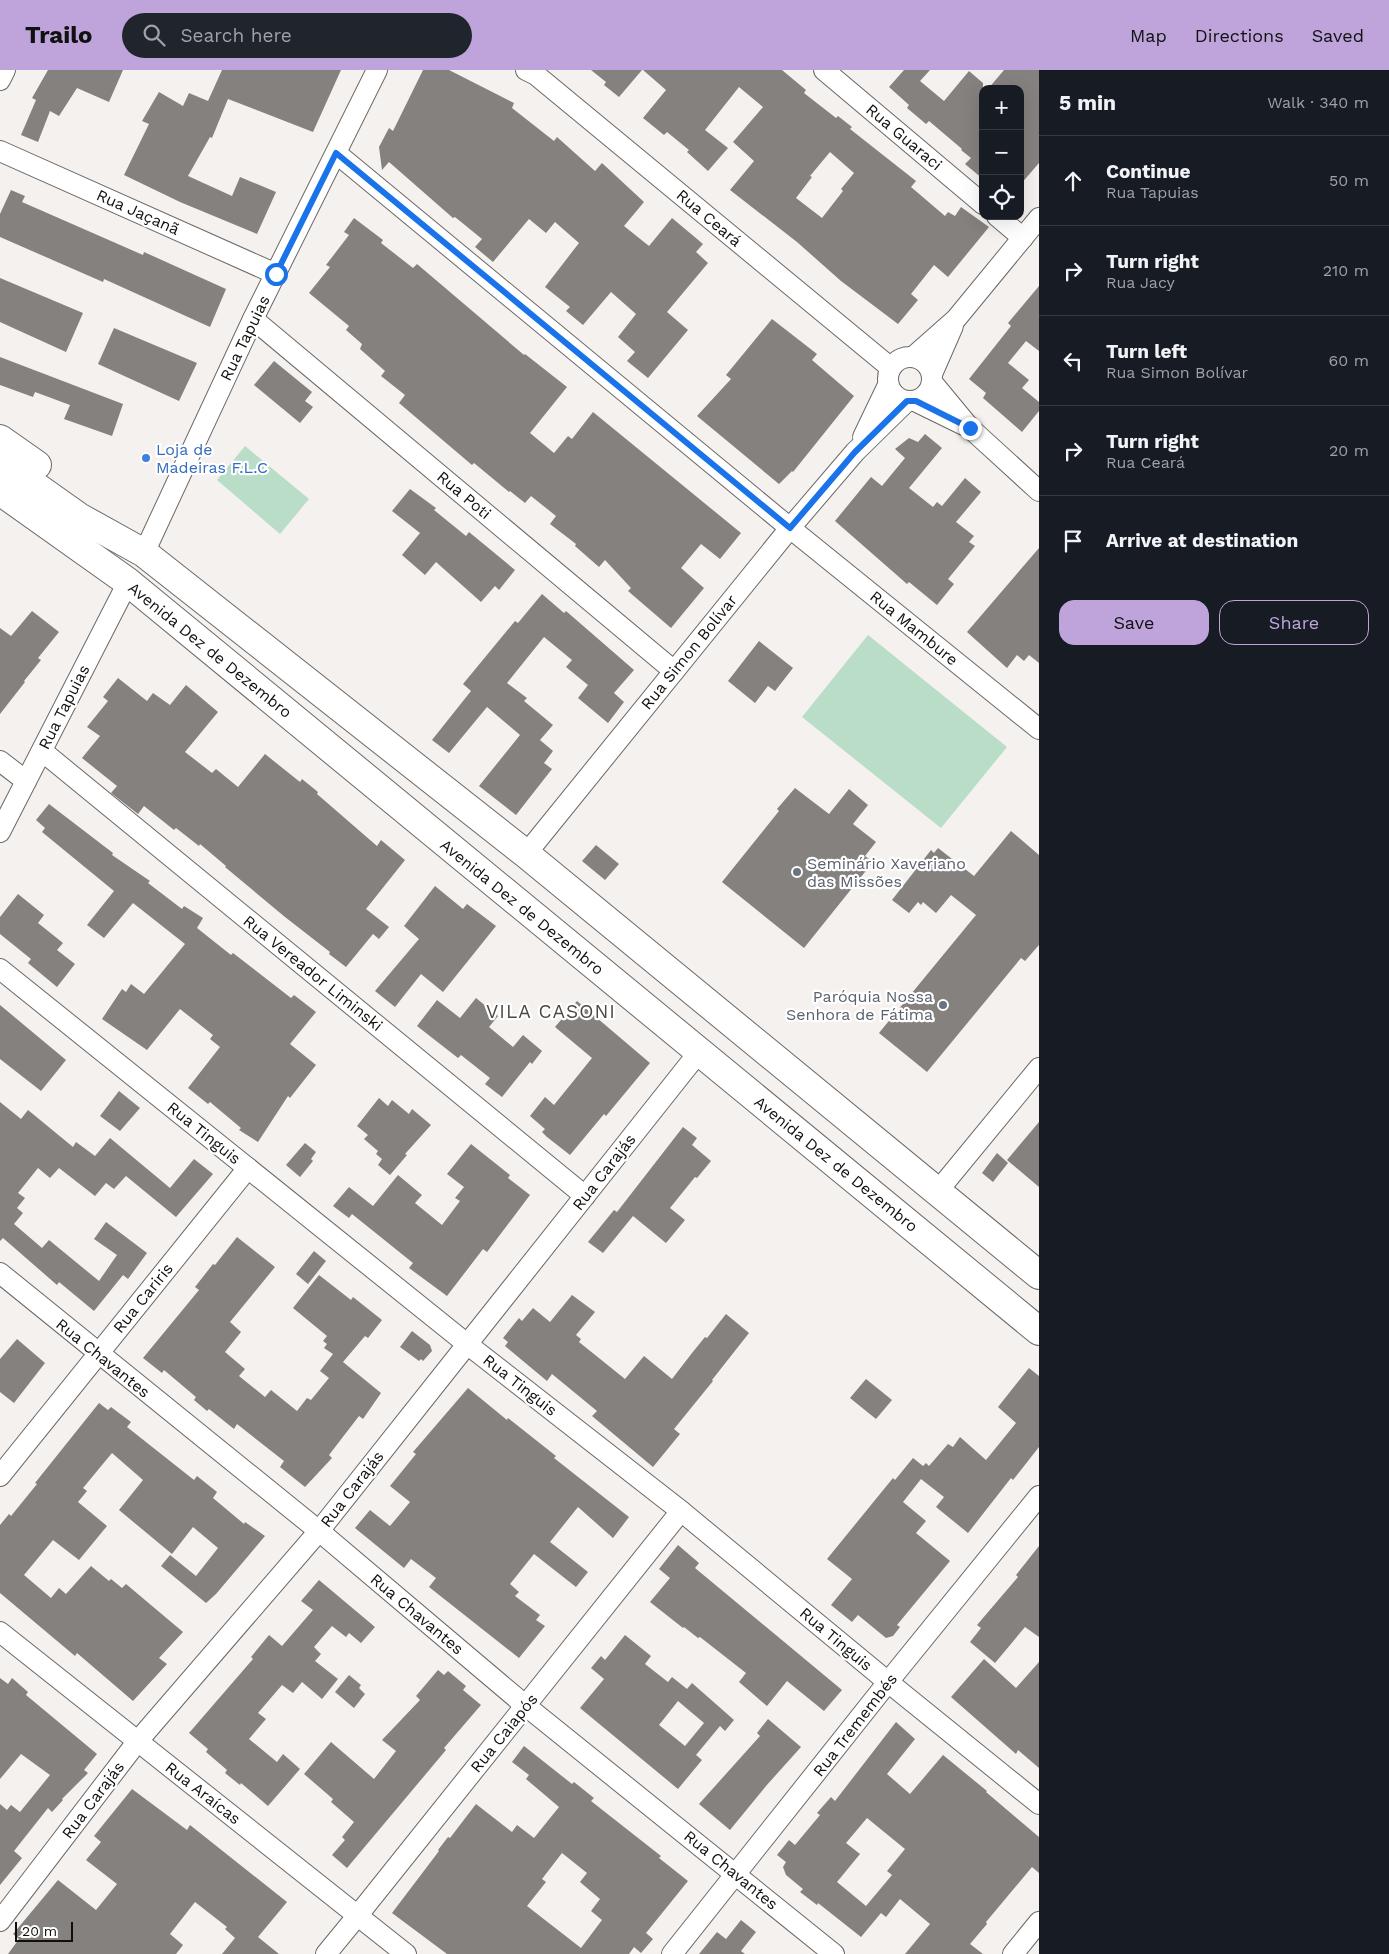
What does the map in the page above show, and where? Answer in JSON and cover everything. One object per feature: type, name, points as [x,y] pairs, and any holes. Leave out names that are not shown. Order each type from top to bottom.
[{"type":"highway","points":[[0,439],[107,515],[144,553]]},
{"type":"highway","name":"Avenida Dez de Dezembro","points":[[0,461],[79,517],[144,553],[526,854],[1039,1275]]},
{"type":"highway","name":"Avenida Dez de Dezembro","points":[[0,491],[126,581],[1039,1331]]},
{"type":"highway","points":[[0,514],[87,572],[126,581]]},
{"type":"street","points":[[0,80],[5,70]]},
{"type":"street","name":"Rua Tapuias","points":[[144,553],[253,319],[376,70]]},
{"type":"street","name":"Rua Ceará","points":[[526,70],[536,75],[890,376]]},
{"type":"street","name":"Rua Guaraci","points":[[824,70],[979,201]]},
{"type":"street","name":"Rua Jaçanã","points":[[0,151],[276,274]]},
{"type":"street","name":"Rua Mambure","points":[[336,153],[790,528],[1039,729]]},
{"type":"street","points":[[913,357],[956,320],[1039,218]]},
{"type":"street","points":[[1002,220],[1023,238]]},
{"type":"street","name":"Rua Poti","points":[[253,319],[674,671]]},
{"type":"street","points":[[911,401],[923,397],[929,390],[932,378],[956,320]]},
{"type":"street","points":[[970,428],[911,401],[898,398],[892,393],[890,376],[897,361],[913,357],[921,360],[928,366],[932,378],[970,428],[1039,491]]},
{"type":"street","name":"Rua Simon Bolívar","points":[[855,452],[890,376]]},
{"type":"street","name":"Rua Simon Bolívar","points":[[526,854],[790,528],[855,452],[911,401]]},
{"type":"street","name":"Rua Tapuias","points":[[0,832],[126,581]]},
{"type":"street","name":"Rua Vereador Liminski","points":[[42,751],[585,1196]]},
{"type":"street","points":[[0,761],[26,781]]},
{"type":"street","name":"Rua Tinguis","points":[[0,969],[467,1344],[681,1511],[1039,1804]]},
{"type":"street","name":"Rua Carajás","points":[[0,1921],[137,1742],[319,1531],[699,1052]]},
{"type":"street","points":[[937,1192],[1039,1068]]},
{"type":"street","name":"Rua Cariris","points":[[0,1476],[248,1168]]},
{"type":"street","name":"Rua Chavantes","points":[[0,1273],[319,1531],[526,1706],[834,1954]]},
{"type":"street","name":"Rua Tremembés","points":[[672,1954],[888,1682],[1039,1496]]},
{"type":"street","name":"Rua Caiapós","points":[[326,1954],[681,1511]]},
{"type":"street","name":"Rua Araícas","points":[[0,1632],[406,1954]]},
{"type":"street","points":[[1013,1954],[1039,1922]]},
{"type":"green space","points":[[245,446],[309,499],[280,534],[217,480]]},
{"type":"green space","points":[[868,635],[1007,747],[941,828],[802,717]]},
{"type":"building","points":[[48,70],[123,70],[109,102],[77,88],[59,116],[50,111],[38,142],[21,135],[36,100],[32,98]]},
{"type":"building","points":[[222,70],[341,70],[313,132],[228,99],[212,138],[210,137],[188,176],[232,196],[240,177],[276,192],[257,234],[180,202],[124,175],[149,124],[142,121],[159,92],[183,106],[189,93],[208,101]]},
{"type":"building","points":[[423,70],[449,70],[514,103],[512,108],[554,141],[557,137],[595,171],[602,163],[644,202],[624,226],[649,246],[672,218],[703,244],[696,252],[708,263],[667,312],[688,330],[648,378],[627,361],[635,352],[618,337],[636,314],[611,292],[583,325],[566,311],[570,307],[545,287],[579,243],[555,222],[546,233],[529,219],[493,262],[475,247],[482,239],[455,217],[453,218],[389,162],[382,170],[379,147],[389,128],[393,131]]},
{"type":"building","points":[[591,70],[642,70],[619,97],[604,85],[606,82]]},
{"type":"building","points":[[643,70],[782,70],[806,90],[804,93],[836,118],[838,116],[852,127],[850,129],[916,181],[911,187],[945,216],[948,212],[955,216],[961,207],[989,227],[948,277],[934,265],[911,294],[918,300],[898,324],[841,281],[797,242],[730,190],[754,161],[733,142],[763,107],[739,87],[705,130],[728,148],[708,171],[687,152],[689,150],[667,132],[664,135],[643,118],[666,90]],"holes":[[[830,152],[854,173],[841,189],[843,191],[822,218],[796,198],[812,177],[810,176]]]},
{"type":"building","points":[[904,70],[930,70],[920,81],[944,101],[969,71],[983,83],[983,85],[979,85],[979,176],[965,164],[971,158],[962,149],[929,121],[926,124],[907,108],[909,105],[889,87]]},
{"type":"building","points":[[1004,70],[1039,70],[1039,163],[1024,180],[1024,85],[991,85]]},
{"type":"building","points":[[11,190],[25,196],[22,202],[143,255],[144,252],[226,289],[210,327],[104,279],[103,282],[0,237],[0,214]]},
{"type":"building","points":[[354,218],[383,240],[381,243],[413,268],[417,264],[524,355],[567,387],[530,433],[554,453],[568,436],[572,439],[593,412],[741,533],[720,559],[701,544],[681,568],[704,588],[671,628],[628,591],[631,588],[605,560],[599,567],[575,546],[576,544],[550,524],[556,516],[531,496],[525,503],[509,492],[474,463],[472,465],[399,403],[405,395],[381,376],[385,371],[360,349],[362,344],[346,330],[349,326],[309,293],[330,267],[326,265],[349,235],[344,232]]},
{"type":"building","points":[[0,278],[83,313],[66,352],[0,322]]},
{"type":"building","points":[[1039,286],[1039,351],[1026,341],[1008,363],[1029,380],[1022,388],[1039,402],[1039,411],[1022,432],[983,398],[986,393],[969,379],[1011,326],[1008,323]]},
{"type":"building","points":[[772,319],[817,354],[812,360],[854,396],[793,472],[779,484],[697,416],[731,379],[726,375]]},
{"type":"building","points":[[114,328],[197,363],[179,401],[98,364]]},
{"type":"building","points":[[0,357],[123,404],[112,436],[64,419],[70,405],[35,392],[33,397],[0,385]]},
{"type":"building","points":[[274,361],[312,392],[305,401],[313,407],[300,423],[254,385]]},
{"type":"building","points":[[925,434],[942,448],[909,488],[933,507],[937,502],[942,506],[965,478],[981,492],[956,522],[974,536],[969,542],[975,546],[948,579],[954,584],[937,605],[909,582],[907,584],[835,521],[871,477],[882,486],[905,458],[895,449],[909,438],[918,442]]},
{"type":"building","points":[[410,489],[436,508],[434,510],[466,536],[469,532],[515,570],[499,590],[495,586],[481,602],[436,562],[425,575],[402,555],[420,533],[392,511]]},
{"type":"building","points":[[1039,548],[1039,663],[1029,655],[1024,661],[1017,655],[1007,668],[967,632]]},
{"type":"building","points":[[542,594],[564,613],[566,611],[634,670],[614,693],[624,702],[608,723],[578,698],[588,685],[566,667],[572,660],[544,637],[507,683],[527,698],[524,701],[553,725],[540,740],[553,751],[544,763],[552,769],[516,815],[479,786],[520,735],[487,707],[449,753],[432,740],[471,691],[463,684],[515,621],[518,623]]},
{"type":"building","points":[[32,611],[59,632],[38,658],[41,660],[0,714],[0,628],[11,636]]},
{"type":"building","points":[[759,641],[793,668],[775,691],[768,686],[755,703],[728,681]]},
{"type":"building","points":[[118,678],[147,701],[153,693],[170,705],[186,685],[218,712],[185,752],[212,773],[216,769],[238,787],[265,754],[300,782],[302,779],[318,792],[317,794],[377,846],[381,840],[405,860],[366,909],[389,927],[379,939],[373,934],[346,967],[200,844],[199,846],[176,828],[174,830],[144,806],[138,814],[111,793],[117,786],[82,758],[100,736],[87,727],[108,701],[103,697]]},
{"type":"building","name":"Seminário Xaveriano das Missões","points":[[795,788],[829,814],[849,789],[868,805],[853,824],[876,842],[865,856],[873,862],[804,948],[722,882]]},
{"type":"building","points":[[49,804],[113,853],[112,855],[150,881],[148,883],[182,909],[184,906],[203,918],[197,928],[231,955],[233,953],[291,998],[294,995],[316,1012],[290,1044],[316,1065],[290,1098],[288,1096],[258,1142],[239,1130],[241,1128],[210,1102],[208,1104],[188,1088],[220,1047],[210,1039],[213,1035],[180,1009],[147,1050],[102,1019],[122,989],[126,992],[131,984],[144,994],[185,944],[133,903],[104,938],[87,925],[114,891],[42,832],[45,828],[36,820]]},
{"type":"building","points":[[1011,831],[1039,855],[1039,945],[1025,961],[1021,958],[927,1072],[879,1033],[976,915],[951,895],[936,913],[923,902],[921,905],[918,902],[909,913],[892,900],[931,850],[934,853],[938,848],[974,876]]},
{"type":"building","points":[[596,845],[619,864],[605,880],[582,861]]},
{"type":"building","points":[[435,886],[463,909],[467,904],[496,926],[443,992],[421,974],[395,1007],[375,991],[419,939],[404,926]]},
{"type":"building","points":[[18,894],[44,915],[38,923],[63,943],[57,950],[75,964],[57,987],[28,963],[31,959],[0,934],[0,917]]},
{"type":"building","points":[[476,998],[498,1016],[489,1027],[513,1047],[523,1035],[542,1051],[532,1064],[530,1062],[502,1097],[485,1084],[490,1078],[461,1055],[458,1058],[417,1026],[437,1000],[460,1018]]},
{"type":"building","points":[[577,1001],[650,1063],[606,1116],[604,1114],[570,1155],[547,1137],[542,1132],[545,1129],[530,1116],[545,1097],[554,1105],[592,1058],[555,1027]]},
{"type":"building","points":[[0,1005],[66,1060],[41,1091],[0,1059]]},
{"type":"building","points":[[119,1091],[140,1108],[120,1131],[100,1116]]},
{"type":"building","points":[[379,1098],[388,1106],[392,1100],[409,1114],[412,1109],[431,1125],[405,1154],[407,1155],[390,1175],[378,1165],[382,1159],[376,1154],[378,1151],[364,1139],[368,1135],[357,1126]]},
{"type":"building","points":[[0,1102],[21,1119],[28,1110],[73,1147],[76,1142],[95,1156],[110,1138],[170,1188],[194,1159],[213,1174],[176,1217],[126,1176],[114,1189],[106,1183],[95,1196],[59,1168],[50,1178],[38,1168],[18,1193],[25,1198],[17,1208],[23,1213],[14,1224],[42,1248],[49,1240],[99,1281],[117,1255],[94,1239],[106,1222],[147,1253],[128,1279],[123,1275],[94,1311],[59,1282],[57,1285],[3,1238],[0,1241]]},
{"type":"building","points":[[1039,1122],[1039,1187],[1007,1160]]},
{"type":"building","points":[[683,1127],[697,1138],[692,1145],[711,1161],[697,1178],[695,1177],[670,1208],[685,1220],[666,1243],[633,1216],[603,1253],[588,1242],[614,1210],[617,1212]]},
{"type":"building","points":[[305,1143],[316,1152],[311,1159],[313,1161],[300,1177],[286,1165]]},
{"type":"building","points":[[471,1144],[510,1175],[508,1178],[530,1195],[487,1252],[483,1249],[447,1296],[409,1268],[413,1263],[352,1214],[349,1218],[333,1206],[349,1187],[373,1206],[398,1175],[422,1195],[415,1203],[442,1225],[460,1201],[455,1198],[464,1187],[447,1174]]},
{"type":"building","points":[[997,1153],[1008,1163],[993,1182],[982,1173]]},
{"type":"building","points":[[237,1237],[275,1267],[230,1322],[241,1332],[225,1352],[245,1369],[239,1376],[265,1397],[271,1390],[297,1411],[307,1398],[311,1400],[329,1378],[320,1371],[333,1354],[324,1348],[327,1344],[323,1341],[327,1336],[293,1308],[319,1275],[351,1300],[353,1297],[382,1320],[368,1338],[365,1336],[343,1362],[381,1393],[363,1419],[359,1416],[329,1455],[332,1458],[305,1487],[280,1467],[284,1461],[237,1424],[234,1429],[209,1409],[207,1411],[194,1400],[196,1397],[164,1370],[162,1373],[143,1358],[199,1290],[195,1287]]},
{"type":"building","points":[[314,1251],[326,1261],[308,1284],[296,1274]]},
{"type":"building","points":[[572,1295],[595,1312],[576,1335],[581,1339],[579,1342],[625,1379],[644,1356],[672,1379],[726,1314],[749,1333],[674,1429],[680,1434],[653,1467],[592,1416],[597,1411],[552,1374],[547,1381],[505,1346],[508,1342],[503,1338],[519,1318],[522,1321],[533,1308],[550,1322]]},
{"type":"building","points":[[412,1331],[430,1345],[432,1351],[423,1361],[421,1359],[419,1361],[400,1347]]},
{"type":"building","points":[[17,1339],[45,1363],[14,1403],[0,1392],[0,1359]]},
{"type":"building","points":[[1029,1368],[1039,1376],[1039,1447],[1013,1480],[1011,1478],[968,1533],[936,1507],[944,1497],[921,1479],[903,1502],[926,1521],[916,1533],[950,1561],[897,1625],[900,1627],[893,1636],[886,1638],[858,1615],[852,1622],[831,1605],[852,1579],[827,1559],[893,1478],[895,1480],[913,1458],[923,1466],[926,1463],[929,1466],[948,1444],[953,1447],[960,1437],[986,1460],[1016,1423],[998,1407]]},
{"type":"building","points":[[866,1379],[892,1400],[876,1419],[850,1398]]},
{"type":"building","points":[[468,1388],[556,1456],[554,1458],[629,1517],[613,1538],[578,1507],[550,1542],[588,1572],[576,1587],[534,1554],[510,1584],[519,1592],[515,1596],[540,1615],[536,1620],[545,1626],[519,1658],[429,1587],[436,1578],[411,1559],[404,1568],[355,1528],[370,1510],[390,1526],[410,1502],[390,1486],[416,1454],[413,1452]]},
{"type":"building","points":[[99,1403],[108,1410],[111,1407],[131,1422],[127,1427],[194,1480],[197,1476],[217,1492],[213,1498],[244,1524],[245,1522],[265,1536],[216,1594],[206,1603],[161,1566],[170,1555],[196,1576],[218,1548],[193,1527],[172,1554],[119,1510],[143,1480],[112,1453],[83,1488],[87,1491],[78,1502],[107,1526],[79,1560],[53,1540],[24,1575],[51,1598],[59,1588],[66,1594],[91,1566],[109,1581],[111,1579],[122,1588],[126,1584],[183,1632],[159,1658],[167,1664],[133,1701],[77,1653],[75,1656],[0,1593],[0,1525],[9,1514],[11,1516],[37,1484],[35,1483]]},
{"type":"building","points":[[678,1545],[699,1563],[695,1568],[842,1690],[824,1711],[787,1681],[767,1706],[739,1682],[746,1673],[700,1637],[698,1638],[683,1628],[650,1602],[670,1578],[659,1569]]},
{"type":"building","points":[[1039,1546],[1039,1637],[1025,1627],[995,1663],[970,1642],[981,1628],[977,1625],[1018,1577],[1016,1575]]},
{"type":"building","points":[[319,1580],[375,1627],[361,1643],[349,1633],[346,1637],[332,1626],[314,1647],[321,1654],[315,1661],[338,1679],[322,1699],[302,1682],[293,1693],[282,1685],[258,1713],[266,1719],[249,1739],[277,1762],[283,1754],[300,1769],[268,1806],[241,1783],[240,1785],[225,1773],[227,1770],[206,1752],[208,1749],[189,1733],[253,1659],[251,1657],[269,1635],[282,1646],[313,1610],[301,1601]]},
{"type":"building","points":[[625,1635],[651,1656],[645,1664],[668,1682],[672,1677],[687,1689],[692,1683],[734,1720],[725,1731],[720,1726],[696,1755],[702,1760],[678,1789],[580,1708],[604,1679],[591,1668],[601,1656],[605,1660]],"holes":[[[678,1701],[704,1723],[685,1746],[659,1725]]]},
{"type":"building","points":[[984,1659],[1016,1688],[1039,1662],[1039,1768],[1018,1750],[1016,1754],[951,1697]]},
{"type":"building","points":[[438,1670],[444,1675],[448,1671],[466,1686],[463,1690],[481,1705],[444,1748],[446,1750],[347,1868],[332,1855],[345,1840],[342,1837],[354,1822],[331,1802],[333,1799],[304,1774],[331,1742],[374,1779],[396,1751],[382,1740],[420,1700],[416,1696]]},
{"type":"building","points":[[349,1675],[361,1685],[359,1688],[365,1694],[354,1708],[335,1692]]},
{"type":"building","points":[[0,1678],[8,1684],[12,1678],[28,1692],[26,1695],[97,1754],[84,1770],[88,1773],[52,1812],[48,1808],[14,1851],[22,1858],[0,1885],[0,1804],[7,1810],[11,1805],[20,1812],[50,1775],[21,1754],[0,1779]]},
{"type":"building","points":[[768,1719],[801,1747],[730,1830],[699,1804],[760,1736],[757,1733]]},
{"type":"building","points":[[896,1722],[915,1739],[887,1774],[910,1794],[943,1755],[1039,1837],[1039,1873],[1032,1867],[970,1944],[983,1954],[905,1954],[930,1924],[900,1899],[886,1917],[881,1913],[861,1937],[818,1903],[817,1905],[800,1892],[803,1889],[786,1875],[783,1867],[786,1862],[777,1855],[789,1840],[795,1845],[820,1815],[817,1813],[831,1797],[835,1801]],"holes":[[[867,1818],[905,1849],[887,1871],[892,1875],[866,1906],[837,1882],[860,1854],[846,1843]]]},
{"type":"building","points":[[524,1746],[572,1784],[574,1782],[594,1798],[591,1801],[661,1856],[659,1858],[688,1881],[646,1933],[653,1939],[641,1953],[634,1947],[629,1954],[447,1954],[392,1913],[448,1837],[450,1838],[476,1804],[512,1832],[517,1825],[534,1838],[559,1807],[526,1779],[529,1775],[512,1762]],"holes":[[[562,1853],[587,1873],[580,1882],[600,1899],[591,1911],[602,1920],[581,1948],[527,1906],[546,1882],[542,1879]]]},
{"type":"building","points":[[132,1789],[187,1830],[190,1825],[287,1902],[258,1937],[279,1954],[222,1954],[235,1938],[225,1929],[227,1927],[195,1902],[170,1934],[183,1945],[176,1954],[8,1954],[19,1939],[13,1934],[58,1880],[96,1910],[117,1884],[86,1860],[101,1842],[94,1836]]},
{"type":"building","points":[[741,1920],[756,1932],[741,1951],[745,1954],[699,1954],[717,1932],[726,1939]]},
{"type":"place","name":"Loja de Madeiras F.L.C","points":[[146,458]]},
{"type":"place","name":"Seminário Xaveriano das Missões","points":[[797,872]]},
{"type":"place","name":"Paróquia Nossa Senhora de Fátima","points":[[943,1005]]},
{"type":"district","name":"VILA CASONI","points":[[551,1011]]},
{"type":"route","points":[[276,274],[336,153],[790,528],[855,452],[907,401],[916,401],[970,428]]}]
